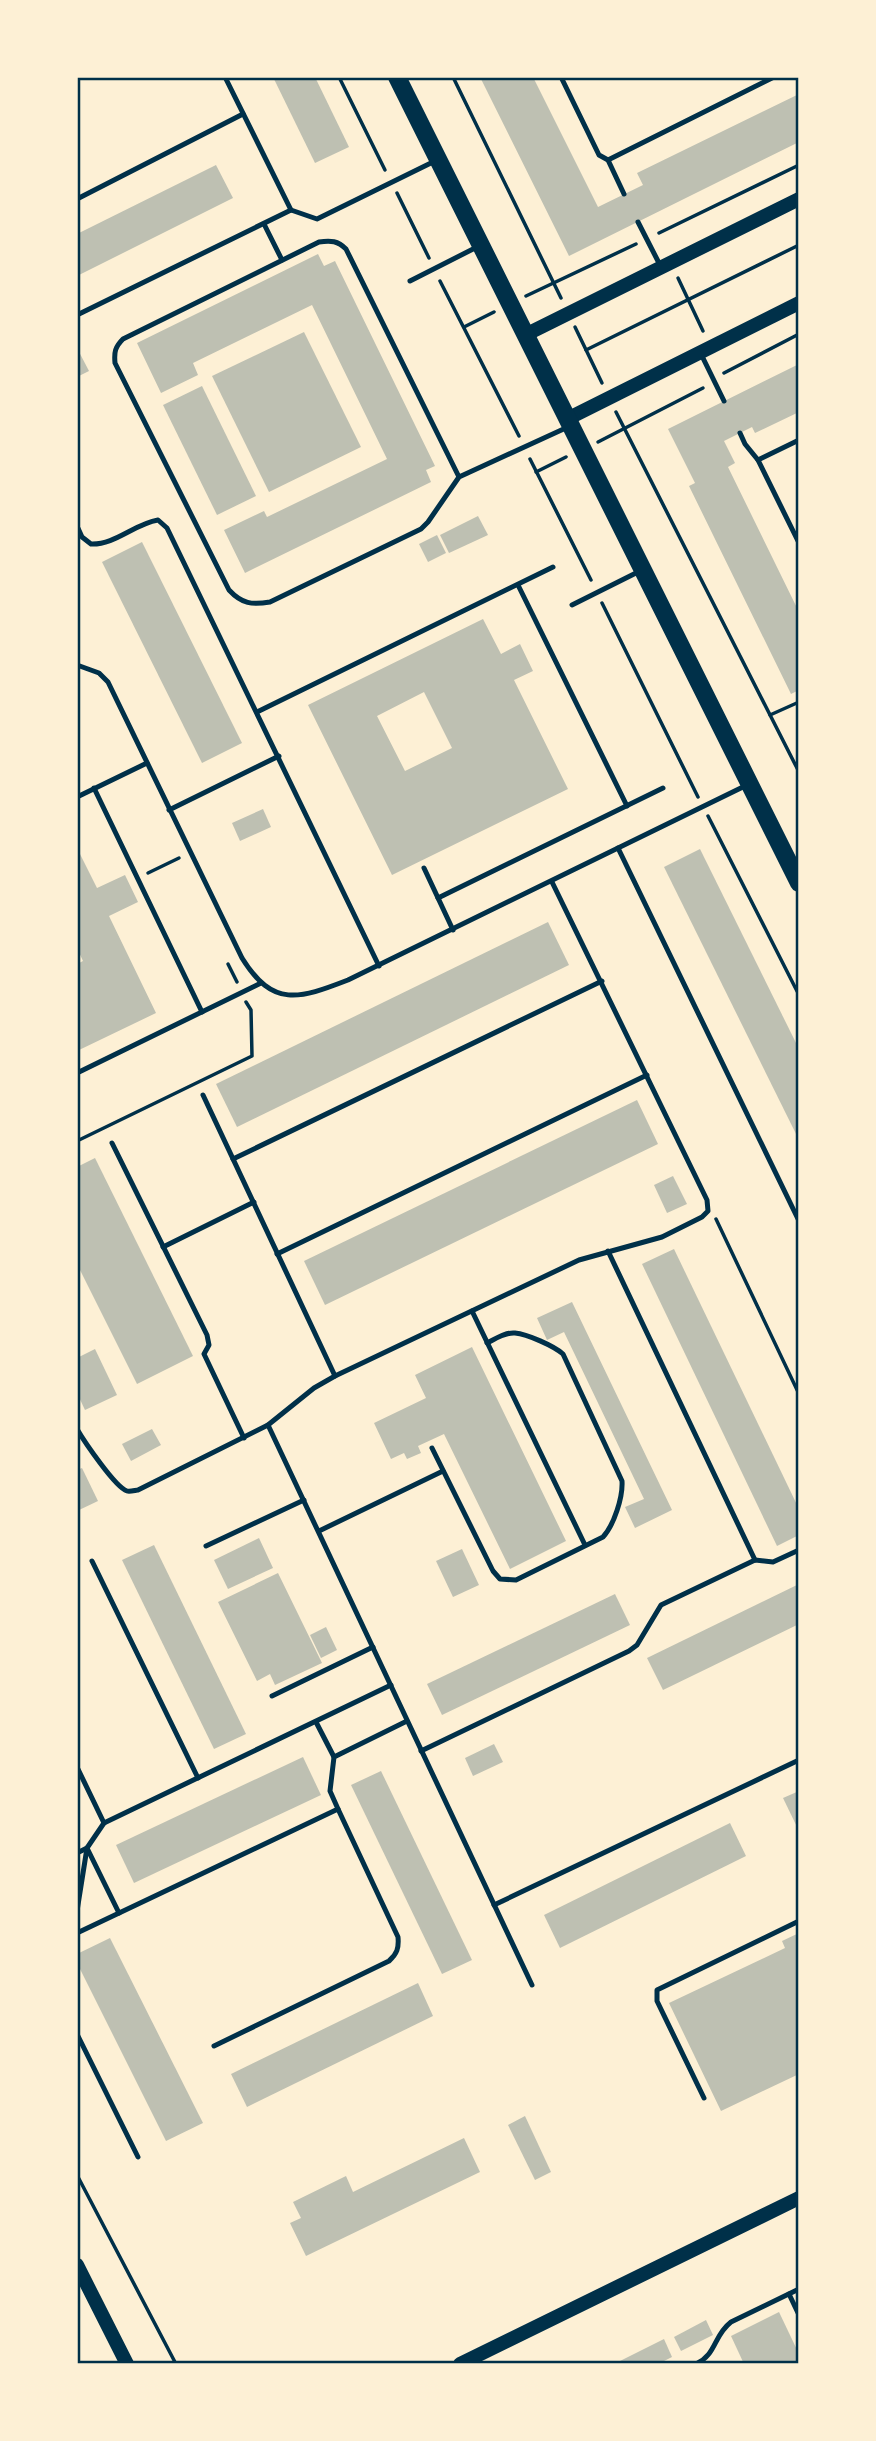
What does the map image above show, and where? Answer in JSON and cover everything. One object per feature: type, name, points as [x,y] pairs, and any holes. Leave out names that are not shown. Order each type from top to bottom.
[{"type":"main road","points":[[397,77],[799,883]]},
{"type":"main road","points":[[525,335],[799,199]]},
{"type":"main road","points":[[569,422],[610,398],[799,303]]},
{"type":"main road","points":[[460,2364],[799,2197]]},
{"type":"main road","points":[[77,2264],[127,2364]]},
{"type":"lane","points":[[225,77],[291,210],[317,219],[438,160]]},
{"type":"lane","points":[[561,77],[599,155],[607,160],[624,194]]},
{"type":"lane","points":[[607,160],[774,77]]},
{"type":"lane","points":[[77,199],[243,114]]},
{"type":"lane","points":[[77,315],[291,210]]},
{"type":"lane","points":[[638,222],[646,239],[666,265]]},
{"type":"lane","points":[[264,224],[282,260]]},
{"type":"lane","points":[[459,477],[346,249],[340,243],[329,240],[319,242],[117,344],[115,362],[229,590],[239,600],[254,605],[270,602],[421,528],[459,477],[525,448],[569,422]]},
{"type":"lane","points":[[410,281],[481,245]]},
{"type":"lane","points":[[706,350],[714,380],[724,401]]},
{"type":"lane","points":[[740,433],[758,460],[799,543]]},
{"type":"lane","points":[[758,460],[799,440]]},
{"type":"lane","points":[[77,526],[82,537],[91,544],[102,544],[147,522],[158,520],[167,528],[379,966]]},
{"type":"lane","points":[[257,712],[553,567]]},
{"type":"lane","points":[[572,605],[643,570]]},
{"type":"lane","points":[[518,585],[627,806]]},
{"type":"lane","points":[[77,665],[99,673],[108,682],[190,853],[255,979],[270,990],[286,995],[313,994],[379,966],[750,784]]},
{"type":"lane","points":[[169,810],[279,756]]},
{"type":"lane","points":[[77,797],[147,763]]},
{"type":"lane","points":[[438,898],[663,788]]},
{"type":"lane","points":[[94,789],[202,1012]]},
{"type":"lane","points":[[618,848],[799,1222]]},
{"type":"lane","points":[[424,868],[453,930]]},
{"type":"lane","points":[[77,1429],[119,1486],[128,1491],[138,1490],[268,1425],[314,1388],[335,1376],[579,1260],[662,1237],[702,1217],[708,1211],[707,1200],[552,882]]},
{"type":"lane","points":[[233,1159],[602,981]]},
{"type":"lane","points":[[77,1073],[261,983]]},
{"type":"lane","points":[[278,1254],[647,1075]]},
{"type":"lane","points":[[203,1095],[335,1376]]},
{"type":"lane","points":[[112,1143],[207,1335],[209,1345],[204,1354],[244,1438]]},
{"type":"lane","points":[[163,1247],[254,1202]]},
{"type":"lane","points":[[608,1251],[755,1560]]},
{"type":"lane","points":[[472,1311],[585,1545]]},
{"type":"lane","points":[[432,1448],[493,1571],[500,1578],[516,1580],[603,1536],[609,1530],[622,1481],[563,1354],[556,1348],[514,1333],[505,1334],[487,1343]]},
{"type":"lane","points":[[268,1425],[531,1985]]},
{"type":"lane","points":[[77,1445],[84,1442]]},
{"type":"lane","points":[[319,1531],[443,1471]]},
{"type":"lane","points":[[206,1546],[304,1500]]},
{"type":"lane","points":[[421,1751],[629,1651],[637,1645],[661,1605],[755,1560],[774,1562],[799,1550]]},
{"type":"lane","points":[[92,1561],[198,1778]]},
{"type":"lane","points":[[272,1696],[373,1647]]},
{"type":"lane","points":[[77,1911],[87,1849],[104,1823],[391,1685]]},
{"type":"lane","points":[[334,1757],[407,1721]]},
{"type":"lane","points":[[214,2046],[389,1961],[399,1947],[398,1937],[330,1791],[334,1757],[316,1722]]},
{"type":"lane","points":[[494,1905],[799,1760]]},
{"type":"lane","points":[[77,1767],[104,1823]]},
{"type":"lane","points":[[77,1933],[338,1808]]},
{"type":"lane","points":[[87,1849],[119,1913]]},
{"type":"lane","points":[[77,1853],[87,1849]]},
{"type":"lane","points":[[704,2098],[657,2001],[657,1990],[799,1921]]},
{"type":"lane","points":[[77,2034],[138,2157]]},
{"type":"lane","points":[[696,2364],[707,2361],[723,2329],[731,2322],[799,2289]]},
{"type":"lane","points":[[789,2294],[799,2315]]},
{"type":"path","points":[[339,77],[799,995]]},
{"type":"path","points":[[453,77],[624,428],[799,772]]},
{"type":"path","points":[[799,165],[657,234],[666,265],[688,299],[706,350],[724,373],[799,334]]},
{"type":"path","points":[[464,327],[646,239]]},
{"type":"path","points":[[586,350],[799,245]]},
{"type":"path","points":[[536,472],[697,392],[714,380]]},
{"type":"path","points":[[770,715],[799,702]]},
{"type":"path","points":[[137,878],[190,853]]},
{"type":"path","points":[[707,1200],[799,1394]]},
{"type":"path","points":[[77,2175],[176,2364]]},
{"type":"building","points":[[273,77],[315,77],[349,147],[315,163]]},
{"type":"building","points":[[480,77],[533,77],[598,207],[643,185],[637,173],[799,94],[799,142],[569,256]]},
{"type":"building","points":[[216,165],[233,198],[77,276],[77,234]]},
{"type":"building","points":[[318,254],[324,266],[335,261],[435,466],[426,470],[431,482],[245,573],[224,530],[264,511],[267,517],[387,459],[312,305],[193,363],[198,375],[161,393],[137,343]]},
{"type":"building","points":[[304,332],[361,447],[269,492],[212,376]]},
{"type":"building","points":[[77,348],[89,371],[77,377]]},
{"type":"building","points":[[799,364],[799,412],[755,433],[752,427],[724,441],[735,463],[728,467],[799,612],[799,690],[791,694],[689,486],[695,483],[668,429]]},
{"type":"building","points":[[202,386],[256,496],[217,515],[163,405]]},
{"type":"building","points":[[478,516],[488,535],[449,553],[440,535]]},
{"type":"building","points":[[437,535],[446,553],[428,562],[419,544]]},
{"type":"building","points":[[142,542],[242,743],[202,763],[102,562]]},
{"type":"building","points":[[483,619],[501,654],[520,644],[533,671],[514,680],[568,789],[392,875],[308,705]],"holes":[[[424,692],[452,748],[405,771],[377,716]]]},
{"type":"building","points":[[263,809],[271,827],[240,841],[232,823]]},
{"type":"building","points":[[77,848],[97,888],[125,875],[138,902],[109,916],[156,1013],[77,1051],[77,964],[83,961],[77,948]]},
{"type":"building","points":[[700,849],[799,1049],[799,1140],[664,867]]},
{"type":"building","points":[[548,922],[569,965],[237,1127],[216,1084]]},
{"type":"building","points":[[637,1100],[658,1144],[325,1305],[304,1261]]},
{"type":"building","points":[[95,1158],[193,1356],[137,1384],[77,1264],[77,1167]]},
{"type":"building","points":[[673,1176],[687,1204],[667,1213],[654,1185]]},
{"type":"building","points":[[674,1249],[799,1509],[799,1535],[777,1546],[642,1264]]},
{"type":"building","points":[[572,1302],[672,1510],[635,1528],[625,1507],[644,1499],[564,1332],[547,1340],[537,1318]]},
{"type":"building","points":[[472,1347],[566,1541],[510,1569],[444,1434],[418,1446],[421,1453],[407,1459],[404,1453],[391,1459],[374,1423],[426,1398],[415,1375]]},
{"type":"building","points":[[95,1349],[117,1395],[85,1410],[77,1393],[77,1358]]},
{"type":"building","points":[[152,1429],[161,1445],[131,1461],[122,1444]]},
{"type":"building","points":[[82,1468],[98,1501],[77,1511],[77,1470]]},
{"type":"building","points":[[259,1538],[273,1568],[228,1589],[214,1560]]},
{"type":"building","points":[[154,1545],[246,1734],[214,1749],[122,1560]]},
{"type":"building","points":[[462,1549],[479,1585],[453,1597],[436,1561]]},
{"type":"building","points":[[278,1573],[322,1663],[275,1685],[270,1674],[257,1681],[218,1602]]},
{"type":"building","points":[[799,1584],[799,1624],[663,1690],[647,1658]]},
{"type":"building","points":[[615,1594],[630,1625],[442,1715],[427,1684]]},
{"type":"building","points":[[326,1627],[337,1650],[321,1658],[310,1635]]},
{"type":"building","points":[[494,1744],[503,1762],[473,1776],[465,1758]]},
{"type":"building","points":[[303,1757],[321,1795],[134,1883],[116,1845]]},
{"type":"building","points":[[381,1771],[472,1960],[442,1974],[351,1785]]},
{"type":"building","points":[[799,1791],[799,1831],[783,1798]]},
{"type":"building","points":[[730,1823],[746,1856],[560,1948],[544,1915]]},
{"type":"building","points":[[799,1933],[799,2074],[721,2111],[669,2003],[785,1948],[782,1941]]},
{"type":"building","points":[[110,1938],[203,2123],[166,2141],[77,1963],[77,1954]]},
{"type":"building","points":[[418,1983],[433,2016],[247,2107],[231,2074]]},
{"type":"building","points":[[525,2116],[551,2172],[535,2180],[508,2125]]},
{"type":"building","points":[[464,2138],[480,2172],[306,2256],[290,2223],[301,2218],[293,2202],[346,2176],[353,2192]]},
{"type":"building","points":[[779,2312],[799,2354],[799,2364],[744,2364],[731,2336]]},
{"type":"building","points":[[706,2320],[713,2335],[681,2351],[674,2337]]},
{"type":"building","points":[[664,2339],[672,2357],[658,2364],[614,2364]]}]
